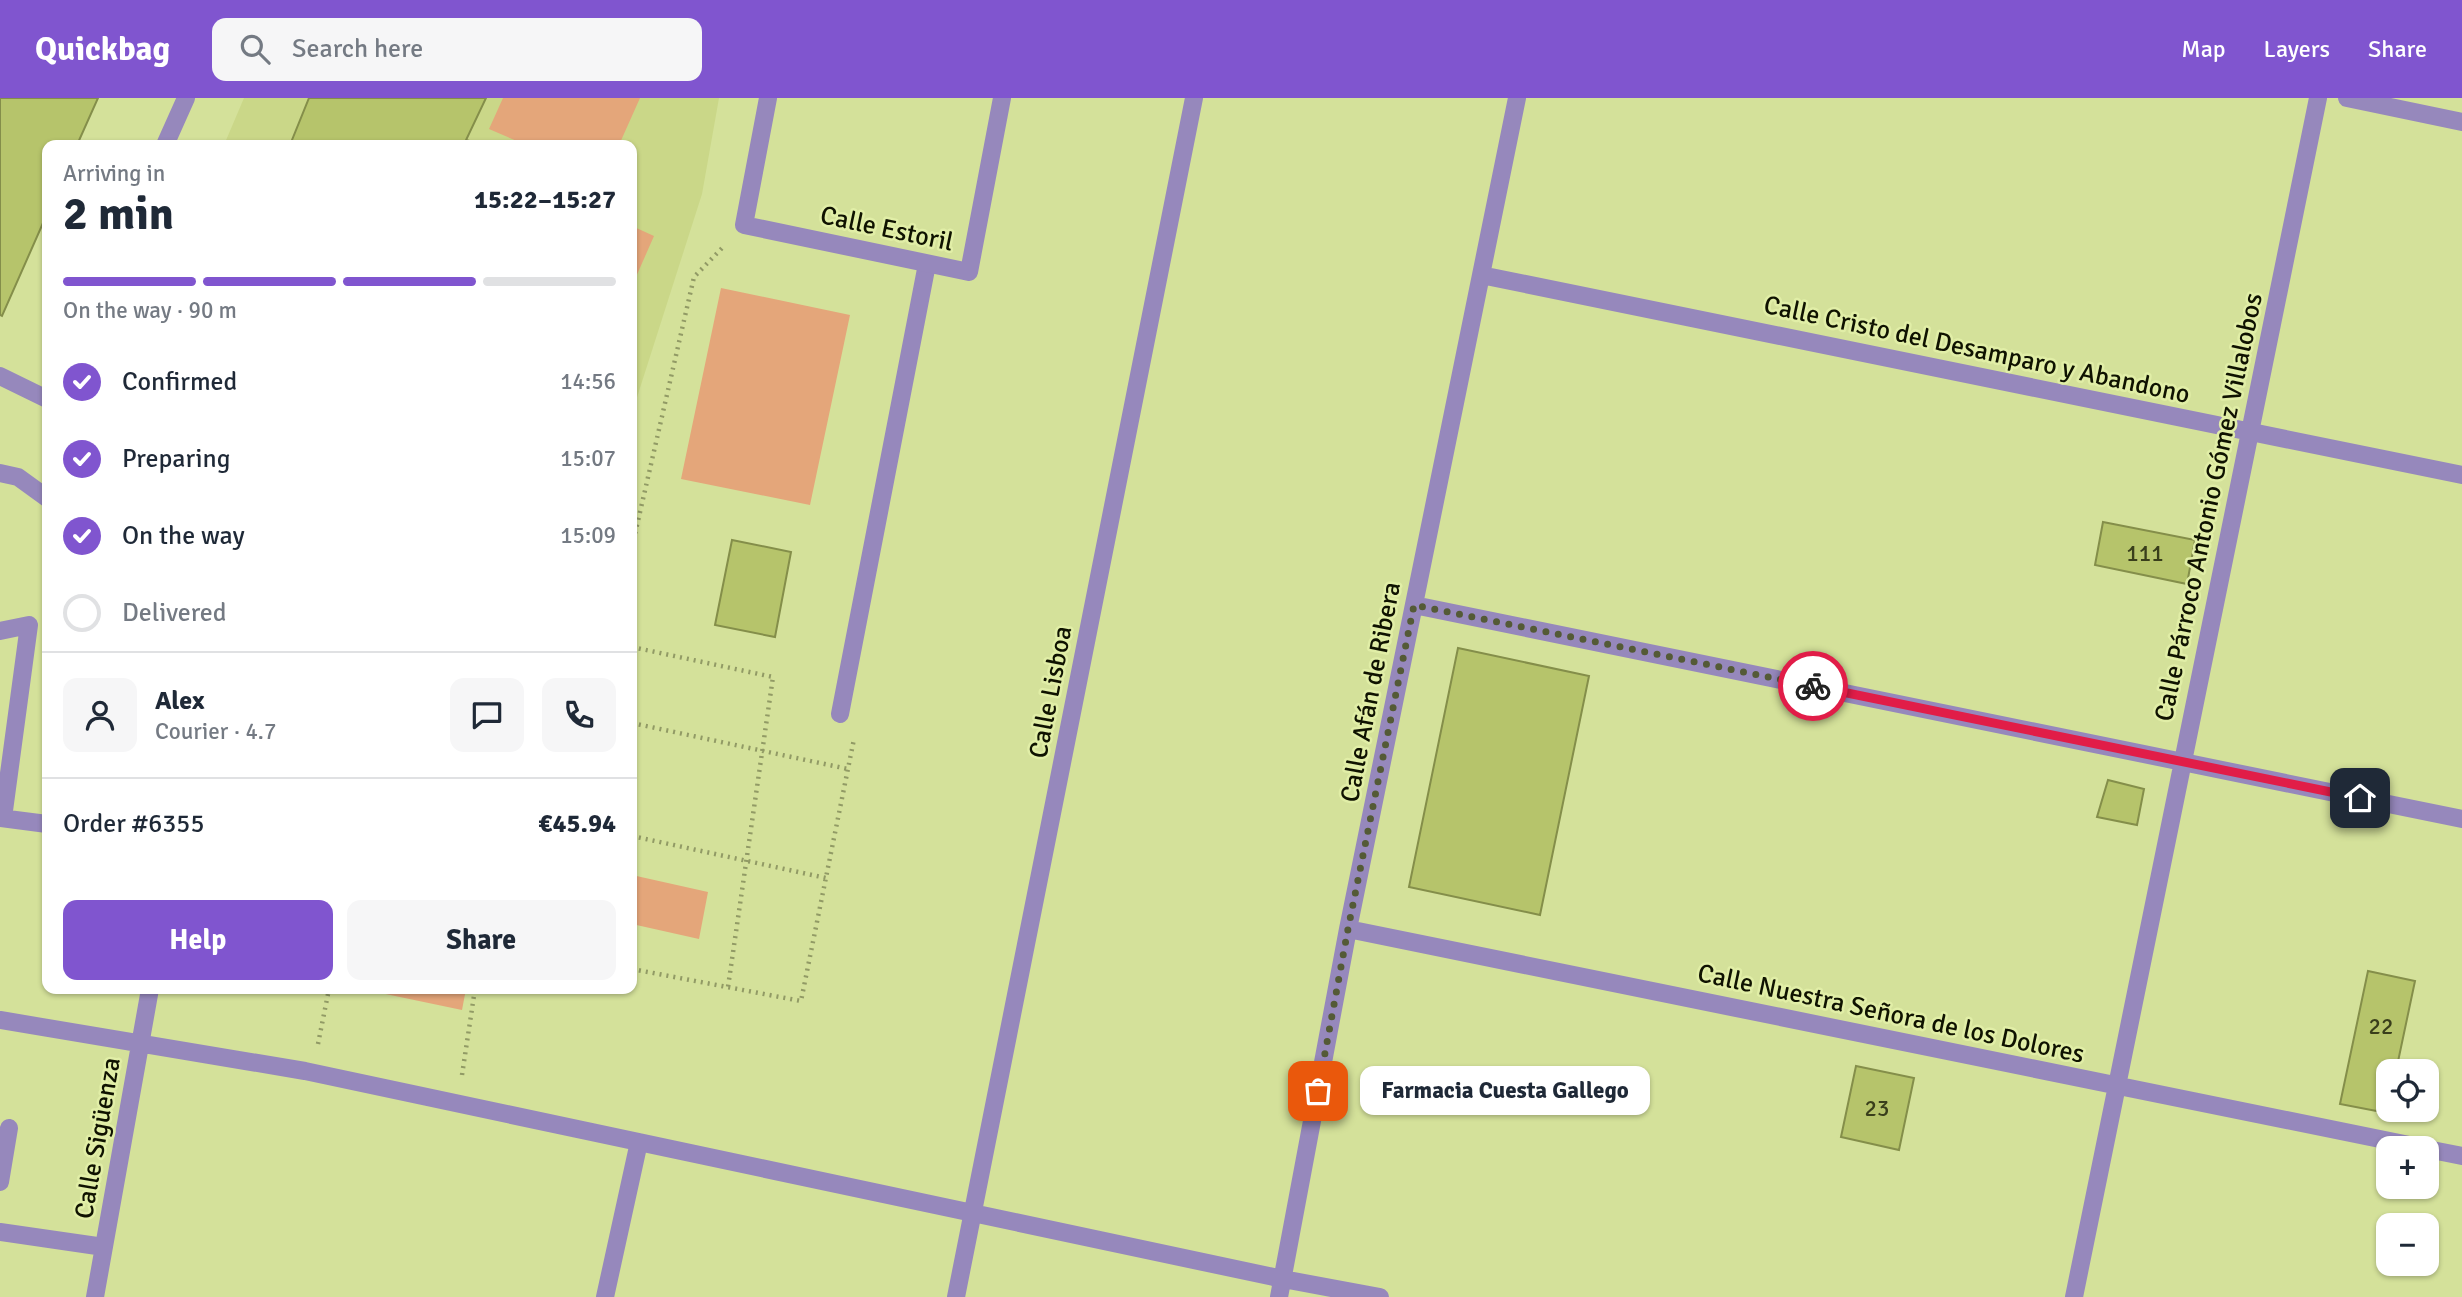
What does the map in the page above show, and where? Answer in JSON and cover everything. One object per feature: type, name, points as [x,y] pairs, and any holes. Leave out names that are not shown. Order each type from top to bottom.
[{"type":"street","points":[[166,140],[186,98]]},
{"type":"street","points":[[744,225],[768,98]]},
{"type":"street","name":"Calle Estoril","points":[[744,225],[969,272],[1002,98]]},
{"type":"street","name":"Calle Lisboa","points":[[956,1297],[1194,98]]},
{"type":"street","name":"Calle Afán de Ribera","points":[[1281,1288],[1348,929],[1517,98]]},
{"type":"street","name":"Calle Párroco Antonio Gómez Villalobos","points":[[2074,1297],[2318,98]]},
{"type":"street","points":[[2347,98],[2462,122]]},
{"type":"street","points":[[840,715],[927,264]]},
{"type":"street","name":"Calle Cristo del Desamparo y Abandono","points":[[1481,275],[2462,475]]},
{"type":"street","points":[[0,376],[42,397]]},
{"type":"street","points":[[0,472],[18,477],[42,494]]},
{"type":"street","points":[[1414,605],[2462,819]]},
{"type":"street","points":[[0,631],[29,625],[2,818],[42,823]]},
{"type":"street","name":"Calle Nuestra Señora de los Dolores","points":[[1348,929],[2376,1138]]},
{"type":"street","name":"Calle Sigüenza","points":[[95,1297],[149,994]]},
{"type":"street","points":[[0,1020],[309,1071],[973,1213],[1281,1288],[1380,1297]]},
{"type":"street","points":[[0,1182],[9,1128]]},
{"type":"street","points":[[605,1297],[639,1142]]},
{"type":"street","name":"Calle Nuestra Señora de los Dolores","points":[[2439,1151],[2462,1156]]},
{"type":"street","points":[[0,1232],[104,1247]]},
{"type":"path","points":[[637,525],[694,277],[744,225]]},
{"type":"path","points":[[637,648],[773,677],[728,987]]},
{"type":"path","points":[[637,724],[848,769]]},
{"type":"path","points":[[637,970],[801,1001],[855,730]]},
{"type":"path","points":[[637,837],[826,878]]},
{"type":"path","points":[[309,1071],[328,994]]},
{"type":"path","points":[[458,1103],[474,994]]},
{"type":"shaded area","points":[[244,98],[719,98],[702,194],[637,397],[637,140],[226,140]]},
{"type":"shaded area","points":[[503,98],[640,98],[621,140],[514,140],[489,129]]},
{"type":"shaded area","points":[[637,228],[654,236],[637,275]]},
{"type":"shaded area","points":[[721,288],[850,315],[810,505],[681,479]]},
{"type":"shaded area","points":[[637,876],[708,892],[699,939],[637,925]]},
{"type":"shaded area","points":[[386,994],[465,994],[462,1010]]},
{"type":"building","points":[[0,98],[98,98],[79,140],[42,140],[42,225],[2,316]]},
{"type":"building","points":[[309,98],[486,98],[466,140],[292,140]]},
{"type":"building","points":[[2103,522],[2195,540],[2187,584],[2095,565]]},
{"type":"building","points":[[732,540],[791,552],[775,637],[715,625]]},
{"type":"building","points":[[1458,648],[1589,676],[1540,915],[1409,887]]},
{"type":"building","points":[[2108,780],[2144,789],[2137,825],[2097,817]]},
{"type":"building","points":[[2368,971],[2415,981],[2399,1059],[2376,1059],[2376,1111],[2340,1104]]},
{"type":"building","points":[[1856,1066],[1914,1078],[1899,1150],[1841,1137]]},
{"type":"way so far","points":[[1318,1091],[1414,605],[1813,686]]},
{"type":"place","name":"Farmacia Cuesta Gallego","points":[[1318,1091]]},
{"type":"route","points":[[1813,686],[2360,798]]}]
